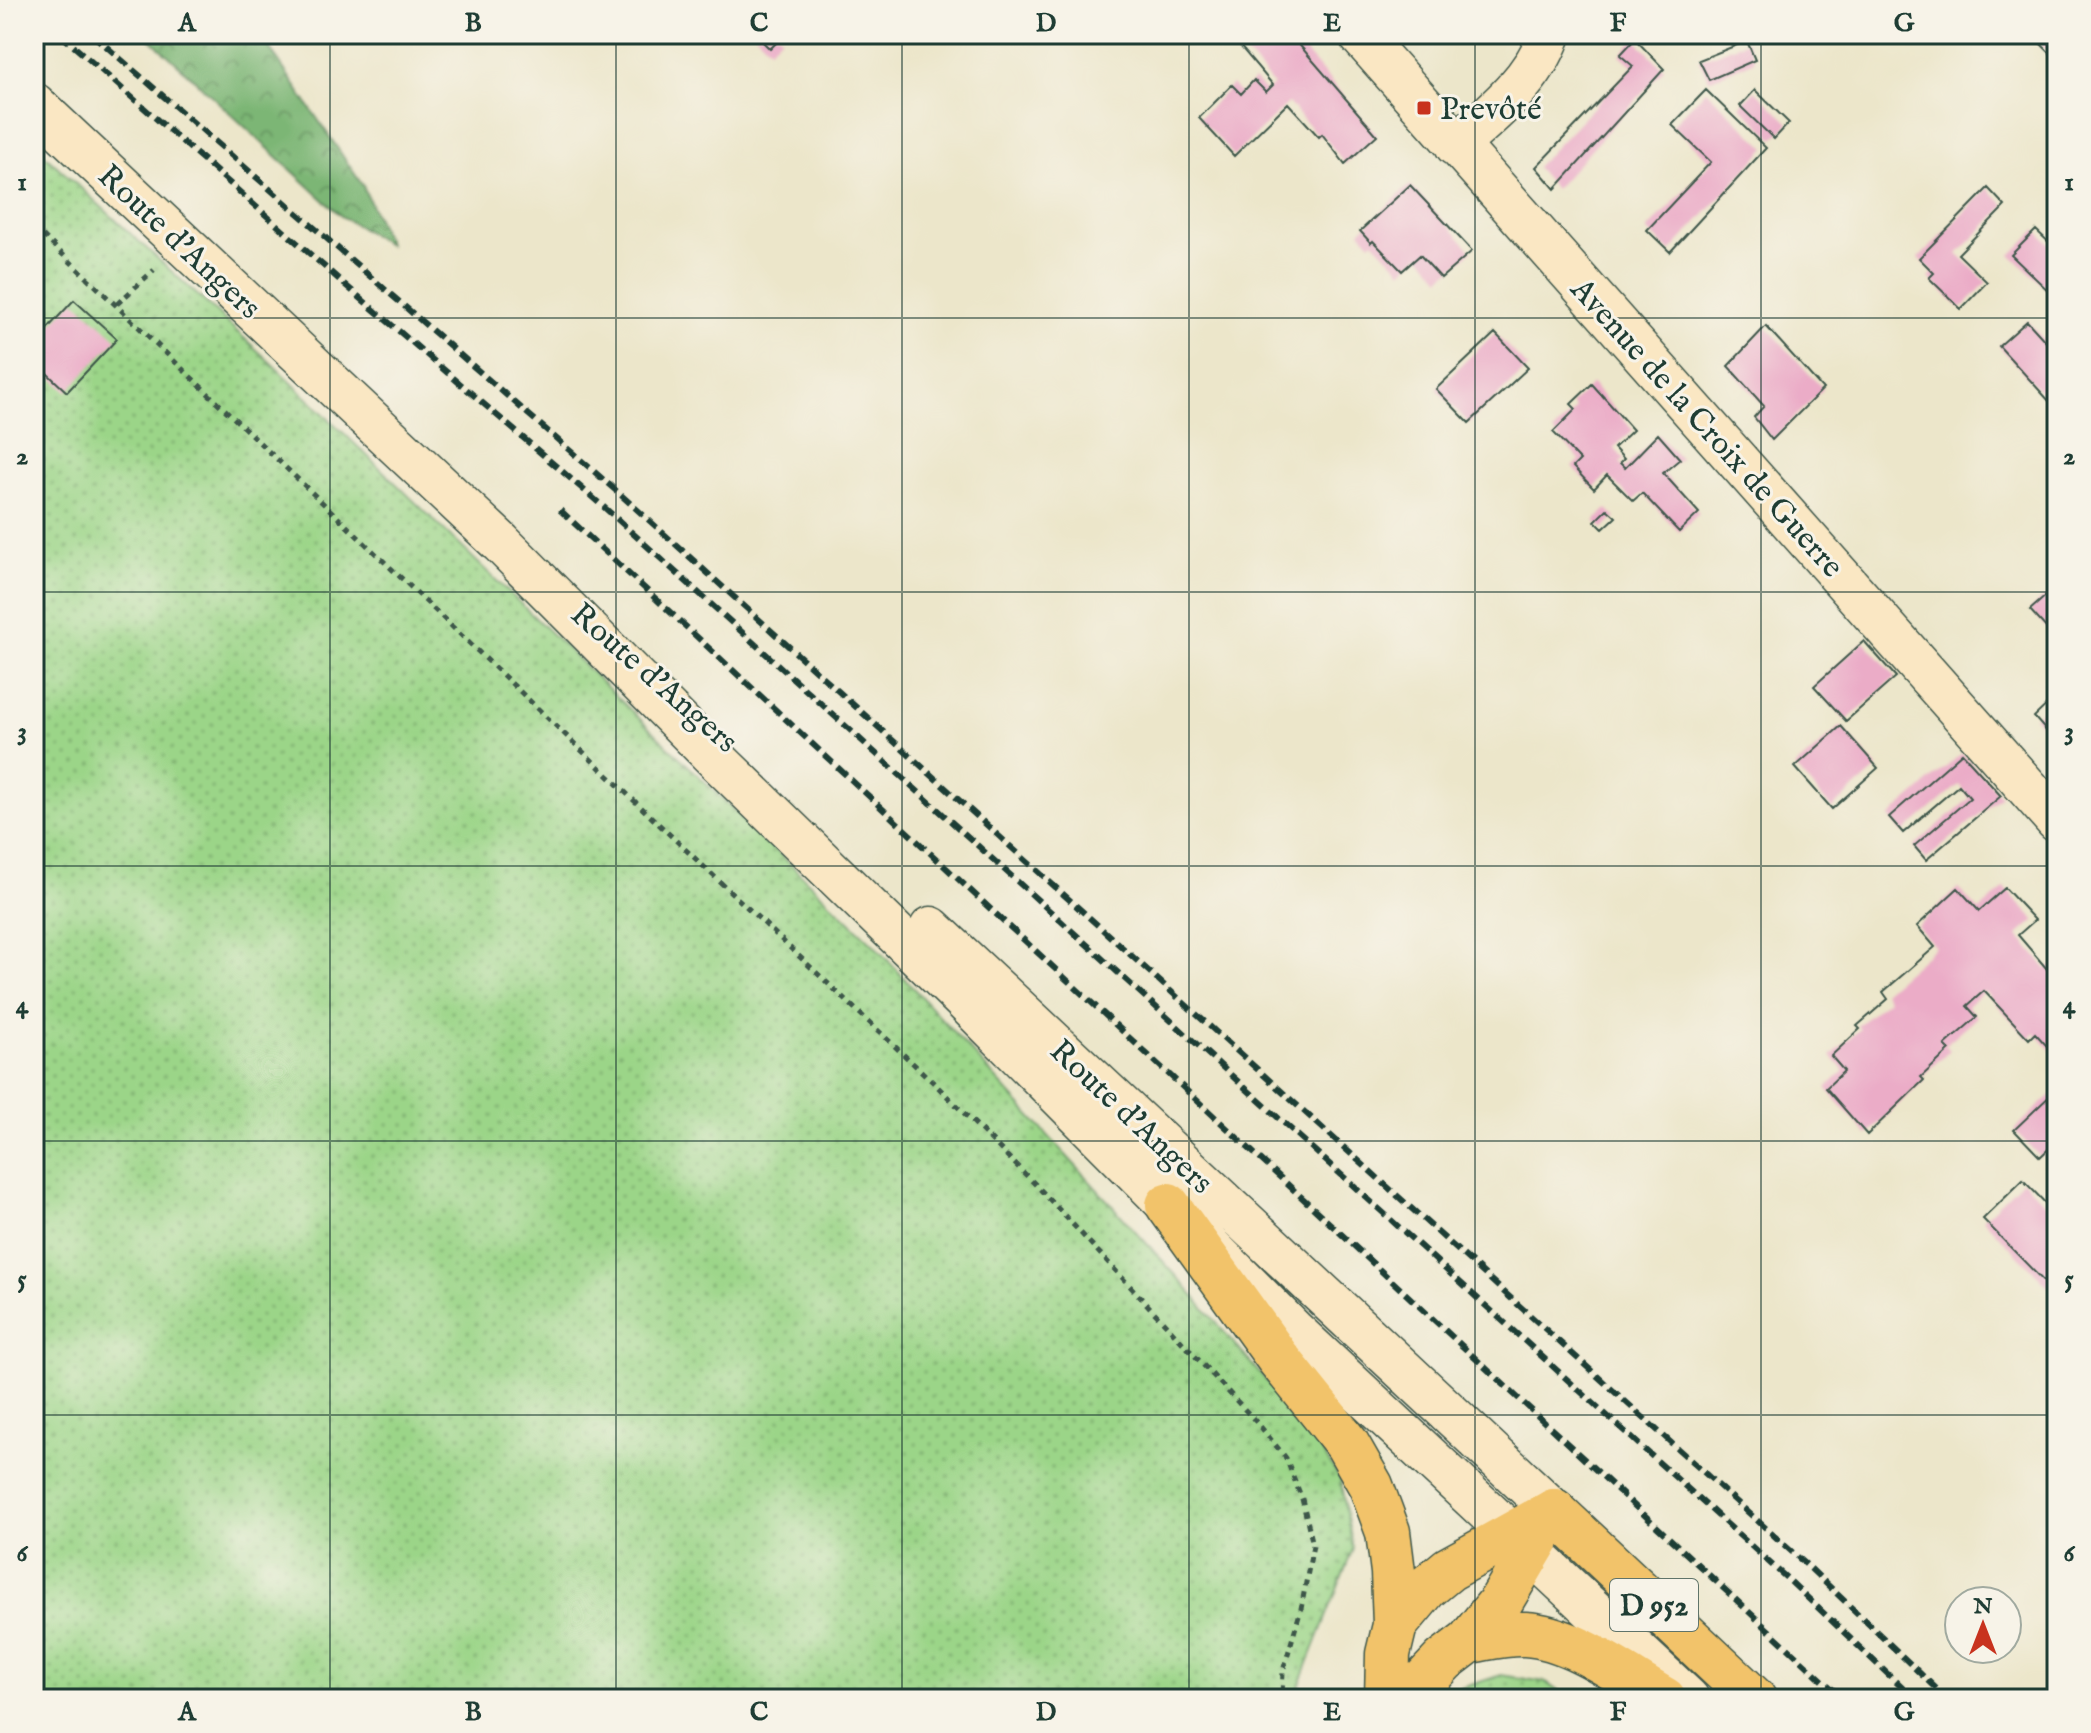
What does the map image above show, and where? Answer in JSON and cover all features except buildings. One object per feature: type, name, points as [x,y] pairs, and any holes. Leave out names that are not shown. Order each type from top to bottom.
[{"type":"main road","name":"Avenue de la Croix de Guerre","points":[[1359,34],[2057,821]]},
{"type":"main road","points":[[1456,145],[1509,97],[1527,76],[1550,34]]},
{"type":"main road","name":"Route d'Angers","points":[[34,104],[501,543],[1303,1340],[1688,1699]]},
{"type":"main road","name":"Route d'Angers","points":[[501,543],[732,743],[1754,1699]]},
{"type":"main road","points":[[1168,1205],[1278,1358],[1347,1444],[1371,1486],[1388,1532],[1395,1625],[1388,1654],[1387,1699]]},
{"type":"main road","points":[[1395,1625],[1426,1588],[1449,1569],[1520,1543],[1554,1511]]},
{"type":"main road","points":[[1407,1699],[1444,1660],[1469,1641],[1501,1601],[1520,1543]]},
{"type":"main road","points":[[1469,1641],[1527,1634],[1556,1640],[1664,1699]]},
{"type":"path","points":[[34,227],[936,1085],[1038,1187],[1260,1426],[1286,1458],[1302,1499],[1313,1545],[1301,1609],[1283,1671],[1282,1699]]},
{"type":"path","points":[[117,304],[183,244]]},
{"type":"green space","points":[[145,34],[260,34],[363,186],[388,244],[341,216]]},
{"type":"green space","points":[[34,145],[268,360],[873,944],[1181,1281],[1307,1429],[1340,1479],[1353,1549],[1294,1699],[34,1699]]},
{"type":"green space","points":[[1501,1675],[1545,1682],[1569,1699],[1450,1699],[1458,1689]]},
{"type":"railway","points":[[60,34],[606,509],[1792,1583],[1914,1699]]},
{"type":"railway","points":[[92,34],[621,495],[1811,1569],[1947,1699]]},
{"type":"railway","points":[[560,510],[1843,1699]]},
{"type":"place","name":"Prevôté","points":[[1424,108]]}]
